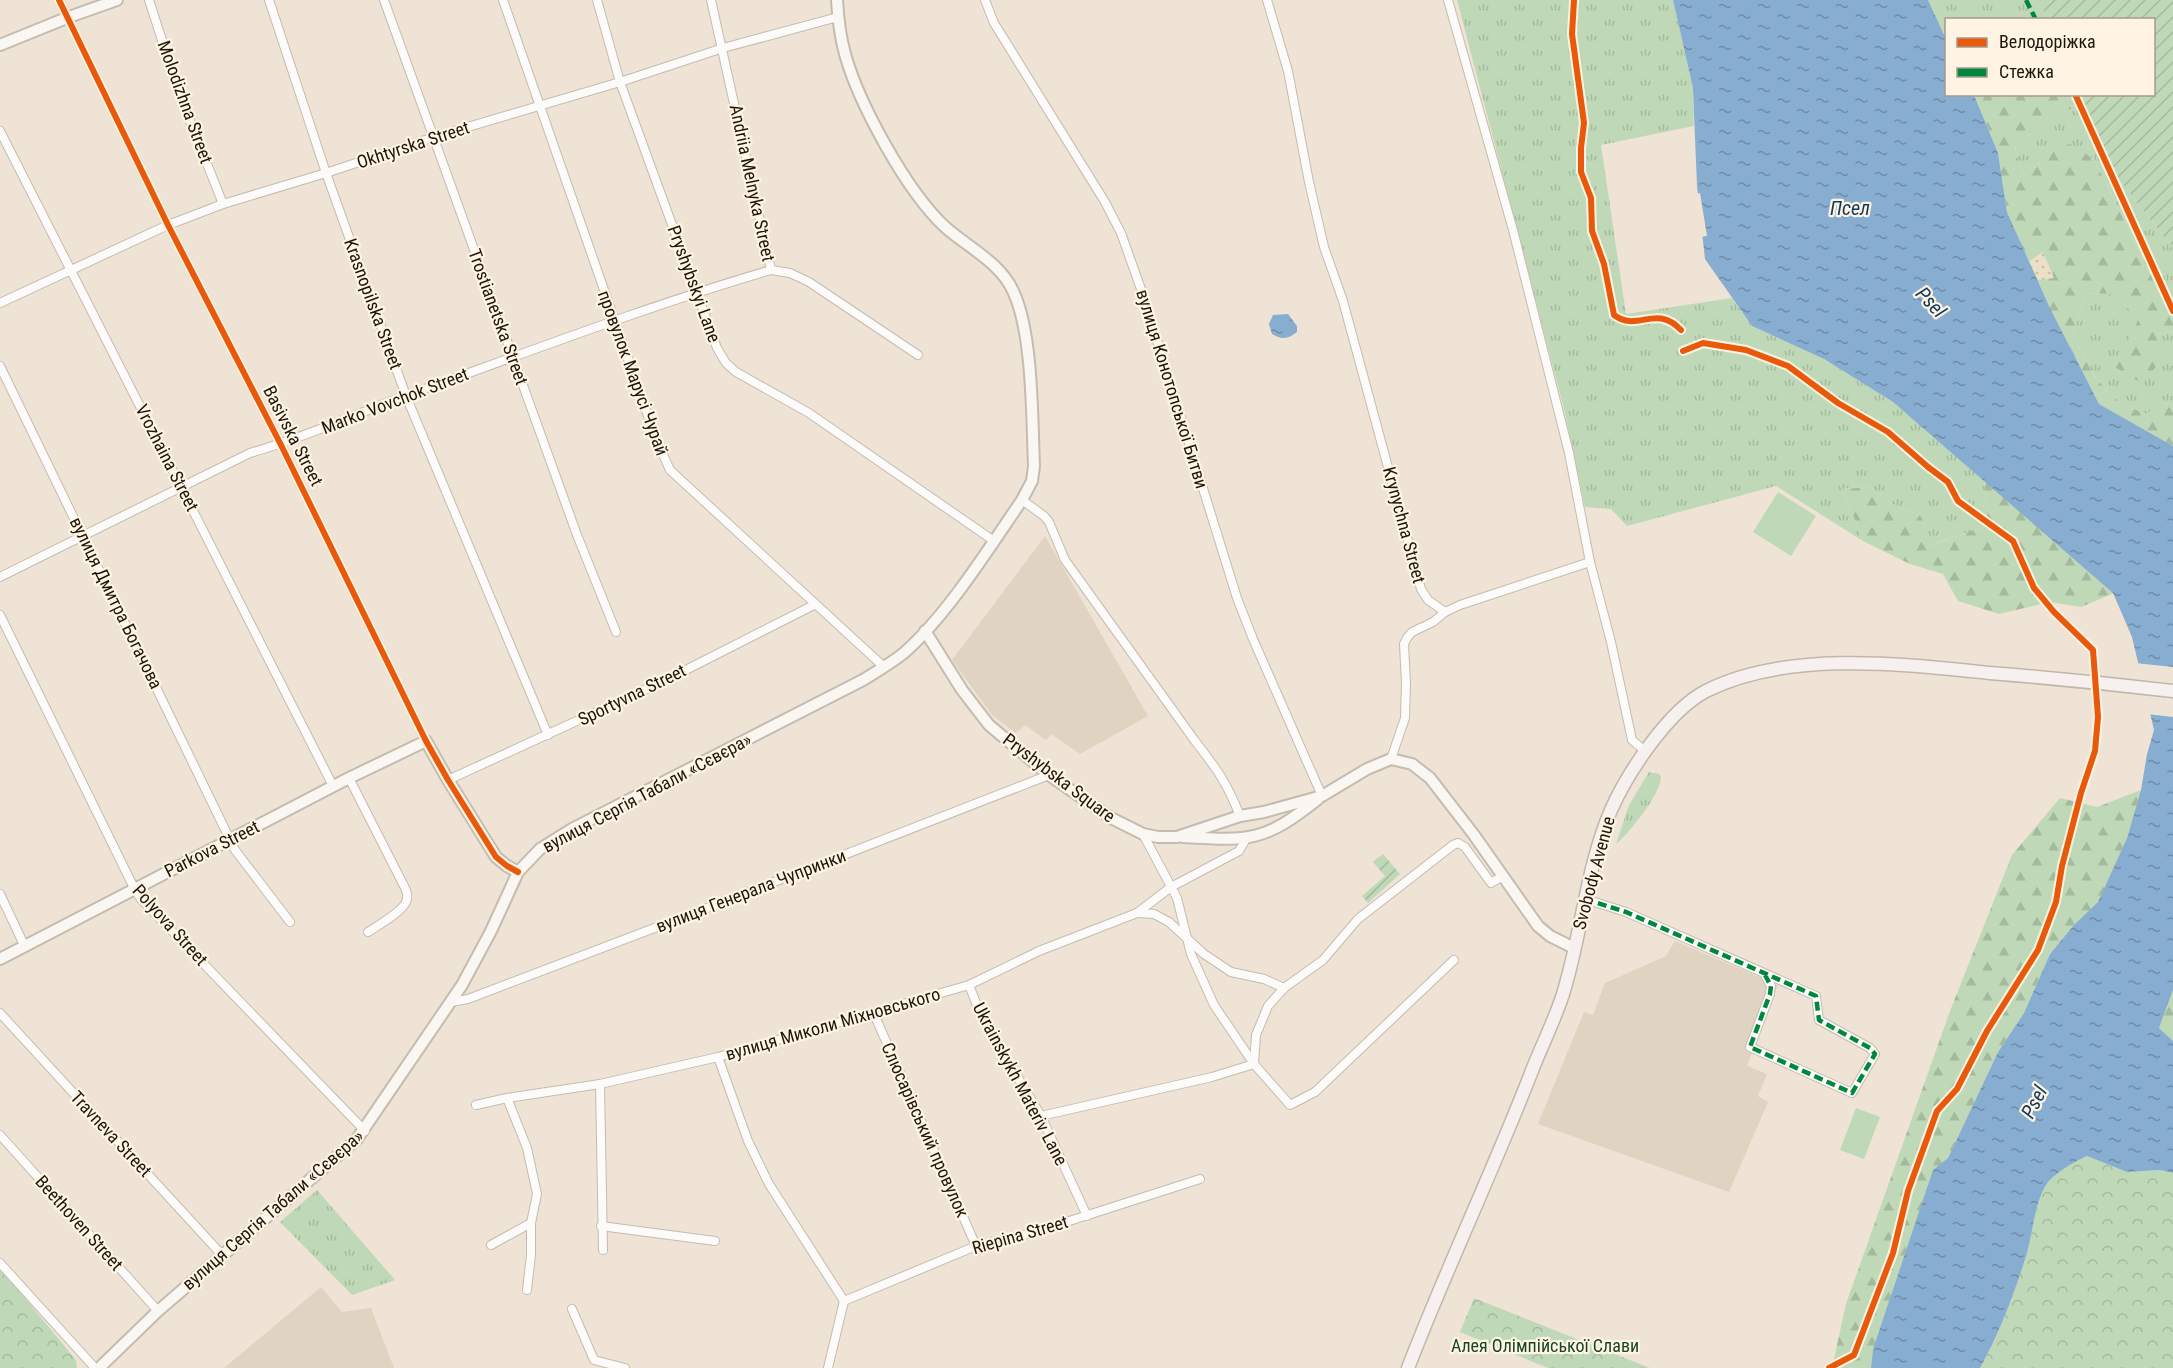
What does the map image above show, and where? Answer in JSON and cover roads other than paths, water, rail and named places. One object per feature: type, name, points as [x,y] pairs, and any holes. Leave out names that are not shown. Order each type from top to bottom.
[{"type":"main road","points":[[0,45],[117,0]]},
{"type":"main road","name":"вулиця Сергія Табали «Сєвєра»","points":[[97,1368],[158,1311],[346,1150],[364,1131],[451,1002],[476,960],[518,872],[532,855],[554,839],[863,680],[884,667],[904,652],[925,631],[994,541],[1022,500],[1032,480],[1034,466],[1028,362],[1023,327],[1014,292],[994,267],[943,225],[920,199],[909,182],[880,133],[858,88],[845,55],[837,0]]},
{"type":"main road","name":"Pryshybska Square","points":[[925,631],[962,690],[989,725],[1049,775],[1111,818],[1143,834],[1177,837],[1240,816],[1322,796],[1367,769],[1391,759]]},
{"type":"main road","name":"Svobody Avenue","points":[[1408,1368],[1564,991],[1585,899],[1601,838],[1611,811],[1645,751],[1691,701],[1706,691],[1737,678],[1793,666],[1901,665],[2173,691]]},
{"type":"main road","name":"Parkova Street","points":[[0,959],[333,786],[426,741]]},
{"type":"main road","name":"Basivska Street","points":[[426,741],[496,857],[518,872]]},
{"type":"main road","points":[[1391,759],[1412,764],[1430,778],[1544,932],[1574,948]]},
{"type":"main road","points":[[1177,837],[1246,839],[1278,828],[1322,796]]},
{"type":"street","name":"Basivska Street","points":[[60,0],[168,225],[281,445],[426,741]]},
{"type":"street","name":"Molodizhna Street","points":[[149,0],[180,96],[224,204]]},
{"type":"street","name":"Krasnopilska Street","points":[[269,0],[326,173],[406,396],[548,735]]},
{"type":"street","name":"Trostianetska Street","points":[[384,0],[577,535],[616,633]]},
{"type":"street","name":"провулок Марусі Чурай","points":[[503,0],[614,321],[656,439],[670,470],[884,667]]},
{"type":"street","name":"Pryshybskyi Lane","points":[[597,0],[620,82],[717,348],[726,363],[736,372],[809,413],[994,541]]},
{"type":"street","name":"Andriia Melnyka Street","points":[[711,0],[771,270],[790,273],[809,282],[918,355]]},
{"type":"street","name":"вулиця Конотопської Битви","points":[[985,0],[994,23],[1106,202],[1121,233],[1148,310],[1237,598],[1322,796]]},
{"type":"street","name":"Krynychna Street","points":[[1267,0],[1288,71],[1324,247],[1343,301],[1421,589],[1428,600],[1445,612]]},
{"type":"street","points":[[1448,0],[1514,230],[1569,453],[1590,562],[1611,642],[1632,740],[1645,751]]},
{"type":"street","name":"Okhtyrska Street","points":[[0,303],[168,225],[224,204],[723,48],[838,17]]},
{"type":"street","name":"Vrozhaina Street","points":[[0,131],[333,786]]},
{"type":"street","name":"Marko Vovchok Street","points":[[0,577],[250,453],[281,445],[406,396],[614,321],[771,270]]},
{"type":"street","name":"вулиця Дмитра Богачова","points":[[0,366],[236,850],[290,922]]},
{"type":"street","points":[[1022,500],[1039,511],[1049,522],[1065,560],[1195,741],[1219,770],[1240,816]]},
{"type":"street","points":[[1391,759],[1405,718],[1404,644],[1412,632],[1433,622],[1445,612],[1590,562]]},
{"type":"street","name":"Sportyvna Street","points":[[448,780],[666,680],[814,605]]},
{"type":"street","name":"Polyova Street","points":[[0,615],[141,899],[364,1131]]},
{"type":"street","name":"вулиця Генерала Чупринки","points":[[451,1002],[468,999],[1049,775]]},
{"type":"street","points":[[349,778],[407,895],[402,908],[368,932]]},
{"type":"street","points":[[1143,834],[1181,909],[1186,936],[1197,971],[1214,1005],[1254,1064],[1290,1105],[1315,1092],[1454,960]]},
{"type":"street","name":"вулиця Миколи Міхновського","points":[[476,1105],[600,1084],[718,1057],[969,985],[1039,951],[1137,913],[1171,887],[1239,851],[1246,839]]},
{"type":"street","points":[[1254,1064],[1256,1035],[1260,1022],[1268,1006],[1284,988],[1323,960],[1358,919],[1453,844],[1458,843],[1465,847],[1491,883],[1503,876]]},
{"type":"street","points":[[0,894],[25,947]]},
{"type":"street","points":[[1585,899],[1626,912],[1816,996],[1819,1020],[1870,1048],[1875,1054],[1852,1093],[1750,1047],[1770,994],[1771,986],[1765,975]]},
{"type":"street","points":[[1137,913],[1154,914],[1169,922],[1204,954],[1225,969],[1264,979],[1284,988]]},
{"type":"street","name":"Ukrainskykh Materiv Lane","points":[[969,985],[982,1018],[1041,1116],[1087,1216]]},
{"type":"street","name":"Travneva Street","points":[[0,1013],[222,1255]]},
{"type":"street","name":"Слюсарівський провулок","points":[[874,1014],[976,1246]]},
{"type":"street","points":[[718,1057],[748,1141],[769,1184],[844,1301],[828,1368]]},
{"type":"street","points":[[1041,1116],[1212,1077],[1254,1064]]},
{"type":"street","points":[[600,1084],[603,1250]]},
{"type":"street","points":[[507,1098],[527,1148],[537,1194],[531,1223],[531,1255],[527,1290]]},
{"type":"street","name":"Beethoven Street","points":[[0,1136],[158,1311]]},
{"type":"street","name":"Riepina Street","points":[[844,1301],[976,1246],[1032,1233],[1200,1179]]},
{"type":"street","points":[[491,1245],[531,1223]]},
{"type":"street","points":[[601,1226],[715,1241]]},
{"type":"street","points":[[0,1263],[97,1368]]},
{"type":"street","points":[[572,1309],[594,1360],[625,1368]]},
{"type":"water","name":"Псел","points":[[1673,0],[1928,0],[1945,37],[1945,96],[1974,96],[1998,153],[2007,212],[2049,306],[2099,404],[2173,446],[2173,990],[2159,1028],[2173,1041],[2173,1173],[2160,1170],[2127,1172],[2087,1156],[2066,1167],[2048,1182],[2037,1206],[2027,1253],[2012,1297],[1980,1368],[1871,1368],[1873,1349],[1933,1170],[1948,1158],[1998,1052],[2024,1013],[2050,954],[2074,925],[2098,902],[2127,838],[2141,790],[2154,730],[2132,637],[2113,593],[1893,402],[1824,359],[1752,326],[1705,259],[1697,186],[1693,88]]},
{"type":"water","points":[[1288,314],[1297,326],[1297,332],[1285,338],[1272,334],[1269,324],[1273,315]]},
{"type":"water label","name":"Psel","points":[[1931,302]]},
{"type":"water label","name":"Psel","points":[[2034,1102]]},
{"type":"park label","name":"Алея Олімпійської Слави","points":[[1545,1346]]}]
